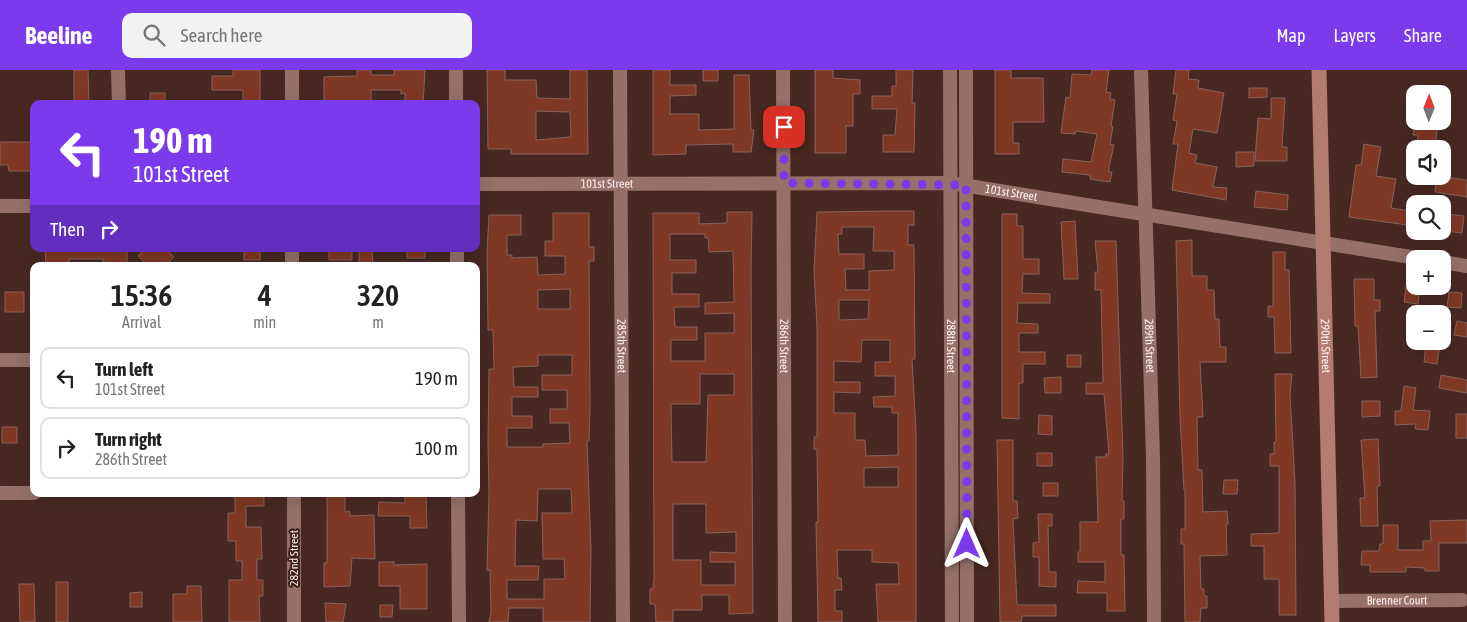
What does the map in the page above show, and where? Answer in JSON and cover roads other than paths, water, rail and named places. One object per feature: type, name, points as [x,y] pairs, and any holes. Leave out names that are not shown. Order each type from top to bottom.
[{"type":"street","points":[[118,70],[119,100]]},
{"type":"street","points":[[292,70],[292,100]]},
{"type":"street","points":[[456,70],[456,100]]},
{"type":"street","name":"285th Street","points":[[620,70],[622,622]]},
{"type":"street","name":"286th Street","points":[[783,70],[785,622]]},
{"type":"street","name":"288th Street","points":[[950,70],[952,622]]},
{"type":"street","name":"288th Street","points":[[966,70],[967,622]]},
{"type":"street","name":"289th Street","points":[[1141,70],[1153,457],[1154,622]]},
{"type":"street","name":"290th Street","points":[[1319,70],[1332,622]]},
{"type":"street","name":"101st Street","points":[[480,184],[950,183],[1406,256]]},
{"type":"street","points":[[0,206],[30,206]]},
{"type":"street","points":[[1451,263],[1467,266]]},
{"type":"street","points":[[0,360],[30,360]]},
{"type":"street","points":[[951,408],[967,409]]},
{"type":"street","points":[[0,493],[30,493]]},
{"type":"street","name":"282nd Street","points":[[294,497],[294,622]]},
{"type":"street","points":[[458,497],[459,622]]},
{"type":"street","name":"Brenner Court","points":[[1332,601],[1465,600]]}]
